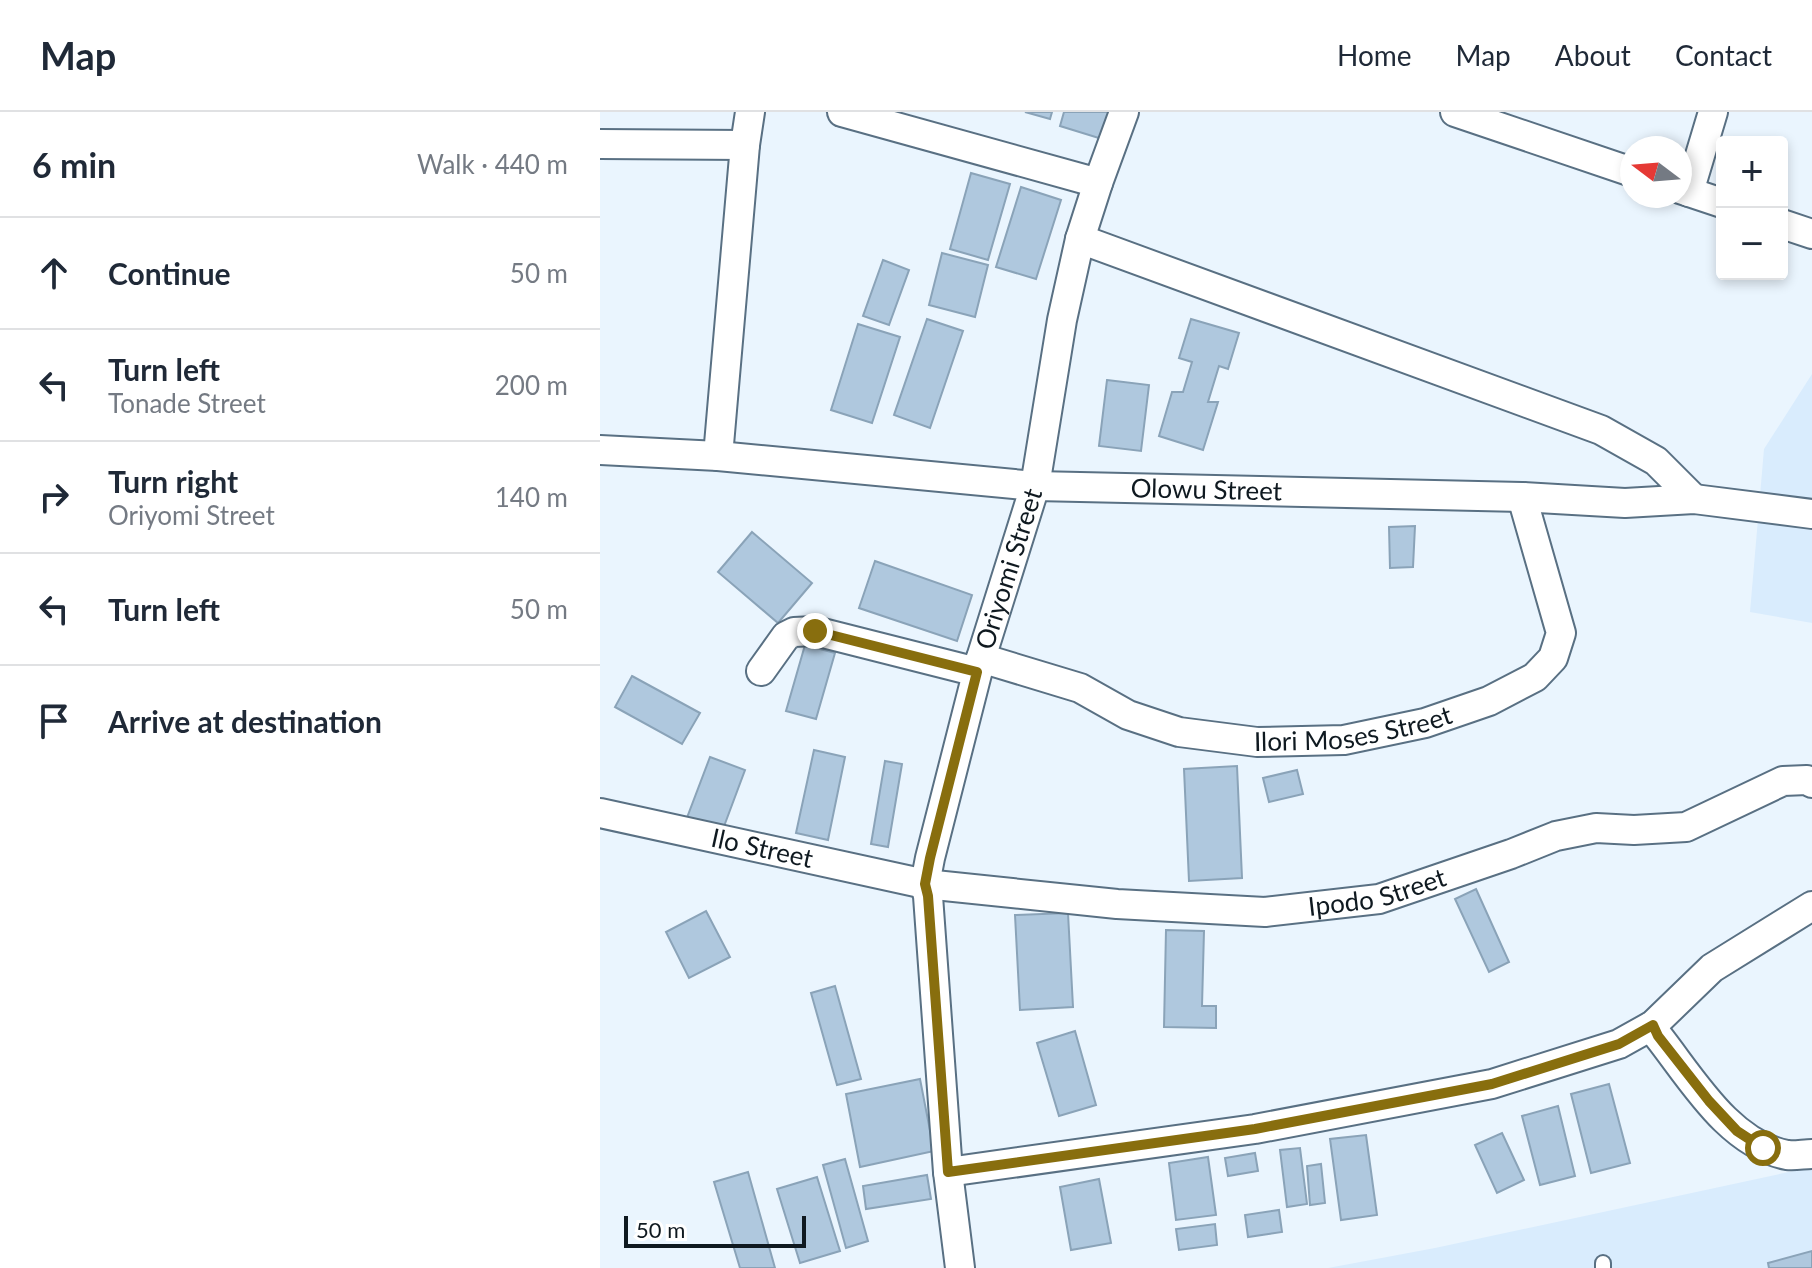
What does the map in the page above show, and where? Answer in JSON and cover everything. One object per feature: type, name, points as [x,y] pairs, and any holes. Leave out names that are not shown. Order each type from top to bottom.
[{"type":"street","points":[[718,456],[750,112]]},
{"type":"street","points":[[842,112],[1098,183]]},
{"type":"street","name":"Oriyomi Street","points":[[960,1268],[948,1172],[925,884],[979,665],[1035,486],[1062,320],[1080,239],[1124,112]]},
{"type":"street","points":[[1455,112],[1620,168]]},
{"type":"street","points":[[1692,170],[1713,112]]},
{"type":"street","points":[[600,144],[745,145]]},
{"type":"street","points":[[1692,192],[1716,201]]},
{"type":"street","points":[[1788,226],[1812,234]]},
{"type":"street","points":[[1080,239],[1601,430],[1656,461],[1694,499]]},
{"type":"street","name":"Olowu Street","points":[[600,450],[718,456],[1035,486],[1522,497],[1625,503],[1694,499],[1812,514]]},
{"type":"street","name":"Ilori Moses Street","points":[[761,671],[786,636],[794,632],[815,631],[1080,688],[1128,715],[1179,732],[1257,742],[1344,740],[1425,723],[1489,701],[1535,677],[1553,658],[1561,633],[1522,497]]},
{"type":"street","name":"Ipodo Street","points":[[925,884],[1117,904],[1265,912],[1379,899],[1556,836],[1596,828],[1634,830],[1686,827],[1783,781],[1807,780],[1812,783]]},
{"type":"street","name":"Ilo Street","points":[[600,813],[925,884]]},
{"type":"street","points":[[948,1172],[1255,1129],[1492,1084],[1619,1044],[1653,1025],[1712,968],[1812,906]]},
{"type":"street","points":[[1653,1025],[1658,1036],[1709,1101],[1737,1131],[1763,1148],[1790,1156],[1812,1154]]},
{"type":"shaded area","points":[[1812,374],[1812,623],[1750,612],[1764,449]]},
{"type":"shaded area","points":[[1812,1167],[1812,1268],[1328,1268],[1435,1248]]},
{"type":"building","points":[[1025,112],[1052,112],[1050,119]]},
{"type":"building","points":[[1064,112],[1110,112],[1102,139],[1060,126]]},
{"type":"building","points":[[971,173],[1010,184],[988,260],[950,249]]},
{"type":"building","points":[[1021,187],[1061,200],[1036,279],[996,267]]},
{"type":"building","points":[[942,253],[988,265],[975,317],[929,305]]},
{"type":"building","points":[[883,260],[909,270],[889,325],[863,316]]},
{"type":"building","points":[[927,319],[963,331],[930,428],[894,415]]},
{"type":"building","points":[[1191,319],[1239,333],[1228,369],[1219,366],[1208,402],[1218,402],[1203,450],[1159,436],[1172,392],[1183,392],[1192,362],[1179,358]]},
{"type":"building","points":[[858,324],[900,337],[872,423],[831,410]]},
{"type":"building","points":[[1107,380],[1149,385],[1141,451],[1099,446]]},
{"type":"building","points":[[1415,526],[1413,567],[1390,568],[1389,527]]},
{"type":"building","points":[[752,532],[812,583],[778,623],[718,572]]},
{"type":"building","points":[[875,561],[972,595],[957,641],[859,608]]},
{"type":"building","points":[[805,645],[835,653],[816,719],[786,711]]},
{"type":"building","points":[[632,676],[700,713],[682,744],[615,707]]},
{"type":"building","points":[[814,750],[845,757],[828,840],[796,833]]},
{"type":"building","points":[[710,757],[745,770],[720,837],[685,823]]},
{"type":"building","points":[[885,761],[902,764],[888,847],[871,844]]},
{"type":"building","points":[[1237,766],[1242,878],[1189,881],[1184,769]]},
{"type":"building","points":[[1297,770],[1303,794],[1269,802],[1263,778]]},
{"type":"building","points":[[1476,889],[1509,962],[1489,972],[1455,899]]},
{"type":"building","points":[[706,911],[730,957],[689,978],[666,932]]},
{"type":"building","points":[[1068,913],[1073,1007],[1020,1010],[1015,915]]},
{"type":"building","points":[[1166,930],[1204,931],[1202,1006],[1216,1006],[1216,1028],[1164,1027]]},
{"type":"building","points":[[835,986],[861,1079],[837,1085],[811,993]]},
{"type":"building","points":[[1075,1031],[1096,1105],[1059,1116],[1037,1043]]},
{"type":"building","points":[[920,1079],[934,1151],[860,1167],[846,1094]]},
{"type":"building","points":[[1609,1084],[1630,1163],[1591,1173],[1571,1094]]},
{"type":"building","points":[[1558,1106],[1575,1176],[1540,1185],[1522,1116]]},
{"type":"building","points":[[1502,1133],[1524,1180],[1497,1193],[1475,1145]]},
{"type":"building","points":[[1366,1135],[1377,1215],[1341,1220],[1330,1139]]},
{"type":"building","points":[[1300,1148],[1307,1204],[1287,1207],[1280,1150]]},
{"type":"building","points":[[1255,1153],[1258,1171],[1228,1176],[1225,1158]]},
{"type":"building","points":[[1208,1157],[1216,1215],[1176,1220],[1169,1163]]},
{"type":"building","points":[[845,1159],[868,1241],[846,1248],[823,1165]]},
{"type":"building","points":[[1321,1164],[1325,1203],[1310,1205],[1307,1166]]},
{"type":"building","points":[[748,1172],[775,1268],[740,1268],[714,1182]]},
{"type":"building","points":[[927,1175],[931,1199],[866,1209],[863,1186]]},
{"type":"building","points":[[817,1177],[840,1251],[800,1263],[777,1189]]},
{"type":"building","points":[[1099,1179],[1111,1243],[1071,1250],[1060,1187]]},
{"type":"building","points":[[1279,1210],[1282,1232],[1248,1237],[1245,1215]]},
{"type":"building","points":[[1215,1224],[1217,1245],[1179,1250],[1176,1229]]},
{"type":"building","points":[[1812,1251],[1812,1268],[1769,1268],[1768,1263]]},
{"type":"route","points":[[815,631],[977,672],[925,884],[948,1172],[1255,1129],[1492,1084],[1619,1044],[1653,1025],[1658,1036],[1709,1101],[1737,1131],[1763,1148]]}]
